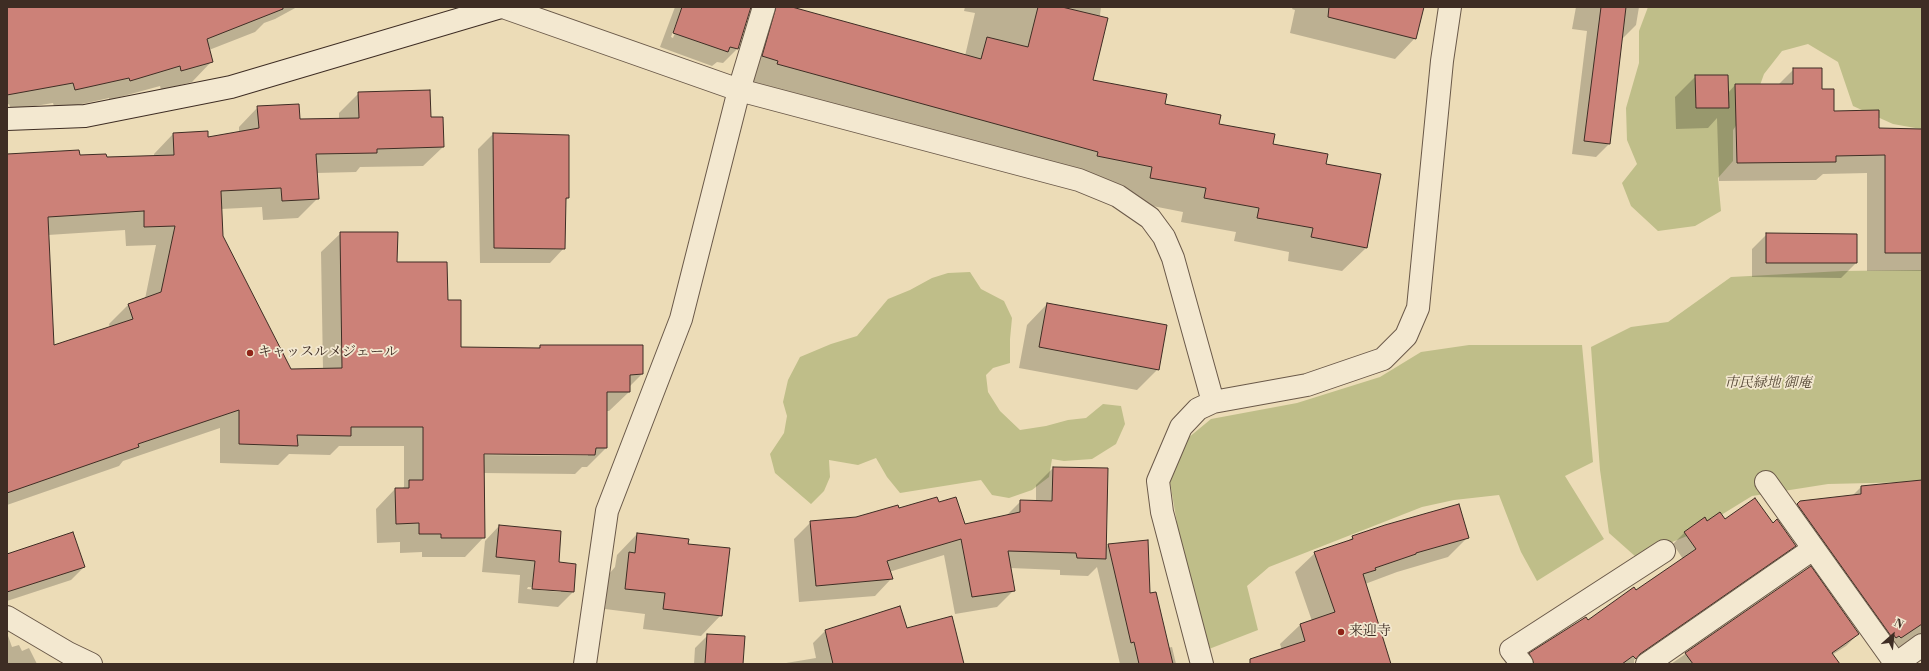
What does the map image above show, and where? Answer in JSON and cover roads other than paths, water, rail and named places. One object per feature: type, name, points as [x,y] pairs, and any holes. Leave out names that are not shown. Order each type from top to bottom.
[{"type":"street","points":[[7,119],[85,116],[231,87],[502,7],[739,90],[1079,180],[1118,196],[1150,218],[1164,237],[1173,258],[1213,402]]},
{"type":"street","points":[[585,664],[606,511],[680,319],[739,90],[764,7]]},
{"type":"street","points":[[1202,664],[1162,512],[1158,481],[1181,427],[1198,409],[1213,402],[1307,385],[1383,359],[1406,336],[1418,308],[1442,61],[1450,7]]},
{"type":"street","points":[[1766,482],[1896,664],[1922,645]]},
{"type":"street","points":[[1657,661],[1813,549]]},
{"type":"street","points":[[1522,664],[1512,650],[1664,551]]},
{"type":"street","points":[[7,617],[68,653],[91,664]]},
{"type":"place","name":"キャッスルメジェール","points":[[250,353]]},
{"type":"place","name":"来迎寺","points":[[1341,632]]},
{"type":"park label","name":"市民緑地 御庵","points":[[1768,384]]}]
